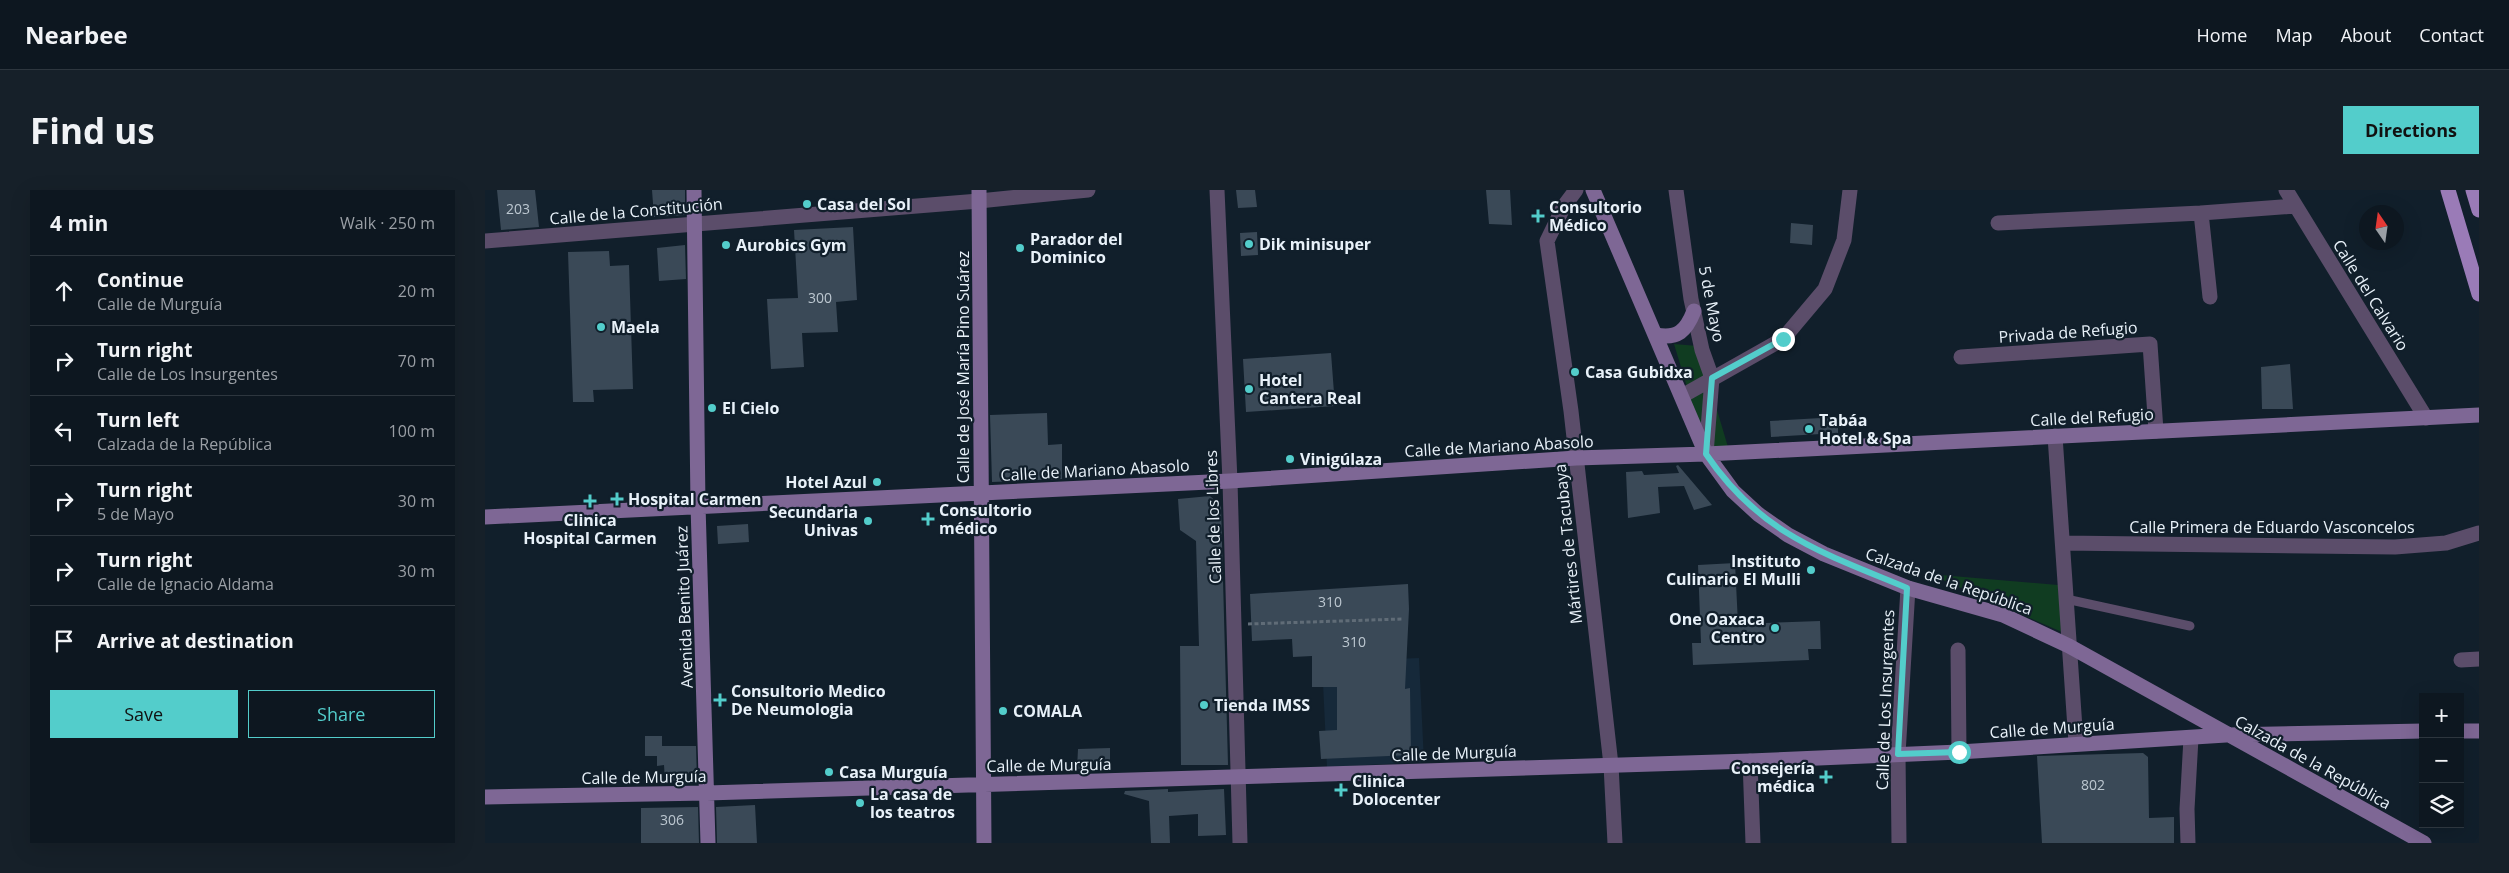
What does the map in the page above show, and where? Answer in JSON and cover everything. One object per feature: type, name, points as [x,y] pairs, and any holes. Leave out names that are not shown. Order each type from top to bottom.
[{"type":"main road","points":[[2448,190],[2479,294]]},
{"type":"main road","points":[[2473,190],[2479,210]]},
{"type":"street","name":"Avenida Benito Juárez","points":[[695,190],[698,506],[708,843]]},
{"type":"street","name":"Calle de la Constitución","points":[[485,241],[695,224],[979,196],[1088,190]]},
{"type":"street","name":"Calle de los Libres","points":[[1217,190],[1230,481],[1240,843]]},
{"type":"street","name":"Mártires de Tacubaya","points":[[1576,190],[1564,206],[1547,241],[1576,458],[1611,766],[1615,843]]},
{"type":"street","name":"Calzada de la República","points":[[1593,190],[1706,454],[1733,491],[1757,514],[1788,535],[1824,554],[1907,588],[2003,615],[2069,646],[2424,843]]},
{"type":"street","name":"5 de Mayo","points":[[1675,190],[1694,311],[1702,350],[1712,378],[1706,454]]},
{"type":"street","points":[[1682,396],[1783,339],[1825,289],[1844,240],[1850,190]]},
{"type":"street","name":"Calle del Calvario","points":[[2286,190],[2426,418]]},
{"type":"street","name":"Calle de José María Pino Suárez","points":[[979,196],[984,843]]},
{"type":"street","points":[[1998,223],[2201,213],[2295,206]]},
{"type":"street","points":[[2201,213],[2210,296]]},
{"type":"street","points":[[1656,335],[1670,338],[1680,333],[1690,322],[1694,311]]},
{"type":"street","name":"Privada de Refugio","points":[[1961,357],[2150,344],[2155,431]]},
{"type":"street","name":"Calle del Refugio","points":[[1706,454],[2479,415]]},
{"type":"street","points":[[2055,436],[2076,743]]},
{"type":"street","name":"Calle de Mariano Abasolo","points":[[485,517],[1230,481],[1576,458],[1706,454]]},
{"type":"street","name":"Calle Primera de Eduardo Vasconcelos","points":[[2063,543],[2395,547],[2446,543],[2479,533]]},
{"type":"street","name":"Calle de Los Insurgentes","points":[[1899,843],[1898,754],[1907,588]]},
{"type":"street","points":[[1958,650],[1959,752]]},
{"type":"street","points":[[2461,660],[2479,659]]},
{"type":"street","points":[[2464,731],[2479,731]]},
{"type":"street","name":"Calle de Murguía","points":[[485,797],[707,793],[1611,766],[1959,752],[2076,743],[2191,738],[2226,734],[2419,732]]},
{"type":"street","points":[[2188,843],[2187,810],[2191,738]]},
{"type":"street","points":[[1750,761],[1753,843]]},
{"type":"lane","points":[[2066,599],[2190,626]]},
{"type":"path","points":[[1234,625],[1402,619]]},
{"type":"shaded area","points":[[1419,658],[1424,762],[1327,767],[1322,662]]},
{"type":"green space","points":[[1674,344],[1698,346],[1728,447],[1707,453]]},
{"type":"green space","points":[[1929,574],[2058,585],[2062,632]]},
{"type":"building","points":[[497,190],[535,190],[539,227],[501,230]]},
{"type":"building","points":[[652,190],[685,190],[685,215],[654,217]]},
{"type":"building","points":[[1236,190],[1255,190],[1257,207],[1238,208]]},
{"type":"building","points":[[1486,190],[1510,190],[1512,225],[1489,224]]},
{"type":"building","points":[[1791,223],[1813,225],[1812,245],[1790,243]]},
{"type":"building","points":[[853,227],[857,300],[836,302],[838,332],[802,333],[804,367],[771,369],[767,299],[798,298],[794,230]]},
{"type":"building","name":"Dik minisuper","points":[[1257,232],[1258,255],[1241,256],[1240,233]]},
{"type":"building","points":[[685,245],[686,279],[659,281],[657,248]]},
{"type":"building","name":"Maela","points":[[609,251],[610,266],[629,265],[633,389],[593,390],[594,402],[573,402],[568,252]]},
{"type":"building","points":[[1331,353],[1335,406],[1246,412],[1243,359]]},
{"type":"building","points":[[2290,364],[2293,409],[2262,409],[2261,367]]},
{"type":"building","points":[[1047,413],[1048,445],[1062,444],[1062,479],[992,482],[990,415]]},
{"type":"building","points":[[1838,417],[1838,433],[1771,437],[1770,421]]},
{"type":"building","points":[[1678,465],[1712,505],[1694,510],[1684,486],[1658,487],[1660,513],[1628,518],[1626,472],[1642,471],[1644,475],[1679,473],[1676,466]]},
{"type":"building","points":[[1210,496],[1221,506],[1228,765],[1181,765],[1180,646],[1199,646],[1196,541],[1180,530],[1178,499]]},
{"type":"building","points":[[748,524],[749,542],[718,544],[717,526]]},
{"type":"building","points":[[1735,563],[1738,624],[1820,621],[1821,649],[1808,649],[1809,660],[1693,665],[1692,643],[1701,643],[1698,565]]},
{"type":"building","points":[[1408,584],[1409,609],[1405,689],[1410,688],[1411,755],[1321,759],[1319,731],[1337,730],[1337,687],[1312,687],[1312,656],[1293,657],[1292,639],[1252,641],[1250,594]]},
{"type":"building","points":[[645,736],[662,736],[662,746],[696,746],[697,780],[665,781],[664,765],[657,766],[657,756],[645,756]]},
{"type":"building","points":[[1110,748],[1110,770],[1077,769],[1078,749]]},
{"type":"building","points":[[2143,753],[2148,757],[2149,818],[2174,817],[2174,843],[2042,843],[2037,756]]},
{"type":"building","points":[[1168,789],[1168,792],[1224,789],[1226,835],[1198,836],[1198,814],[1169,816],[1170,843],[1151,843],[1149,801],[1124,794],[1125,791]]},
{"type":"building","points":[[755,805],[757,843],[717,843],[716,807]]},
{"type":"building","points":[[698,807],[699,843],[641,843],[641,808]]},
{"type":"place","name":"Casa del Sol","points":[[807,204]]},
{"type":"place","name":"Consultorio Médico","points":[[1538,216]]},
{"type":"place","name":"Dik minisuper","points":[[1249,244]]},
{"type":"place","name":"Aurobics Gym","points":[[726,245]]},
{"type":"place","name":"Parador del Dominico","points":[[1020,248]]},
{"type":"place","name":"Maela","points":[[601,327]]},
{"type":"place","name":"Casa Gubidxa","points":[[1575,372]]},
{"type":"place","name":"Hotel Cantera Real","points":[[1249,389]]},
{"type":"place","name":"El Cielo","points":[[712,408]]},
{"type":"place","name":"Tabáa Hotel & Spa","points":[[1809,429]]},
{"type":"place","name":"Vinigúlaza","points":[[1290,459]]},
{"type":"place","name":"Hotel Azul","points":[[877,482]]},
{"type":"place","name":"Hospital Carmen","points":[[617,499]]},
{"type":"place","name":"Clinica Hospital Carmen","points":[[590,501]]},
{"type":"place","name":"Consultorio médico","points":[[928,519]]},
{"type":"place","name":"Secundaria Univas","points":[[868,521]]},
{"type":"place","name":"Instituto Culinario El Mulli","points":[[1811,570]]},
{"type":"place","name":"One Oaxaca Centro","points":[[1775,628]]},
{"type":"place","name":"Consultorio Medico De Neumologia","points":[[720,700]]},
{"type":"place","name":"Tienda IMSS","points":[[1204,705]]},
{"type":"place","name":"COMALA","points":[[1003,711]]},
{"type":"place","name":"Casa Murguía","points":[[829,772]]},
{"type":"place","name":"Consejería médica","points":[[1826,777]]},
{"type":"place","name":"Clinica Dolocenter","points":[[1341,790]]},
{"type":"place","name":"La casa de los teatros","points":[[860,803]]},
{"type":"route","points":[[1783,339],[1712,378],[1706,454],[1733,491],[1757,514],[1788,535],[1824,554],[1907,588],[1898,754],[1959,752]]}]
